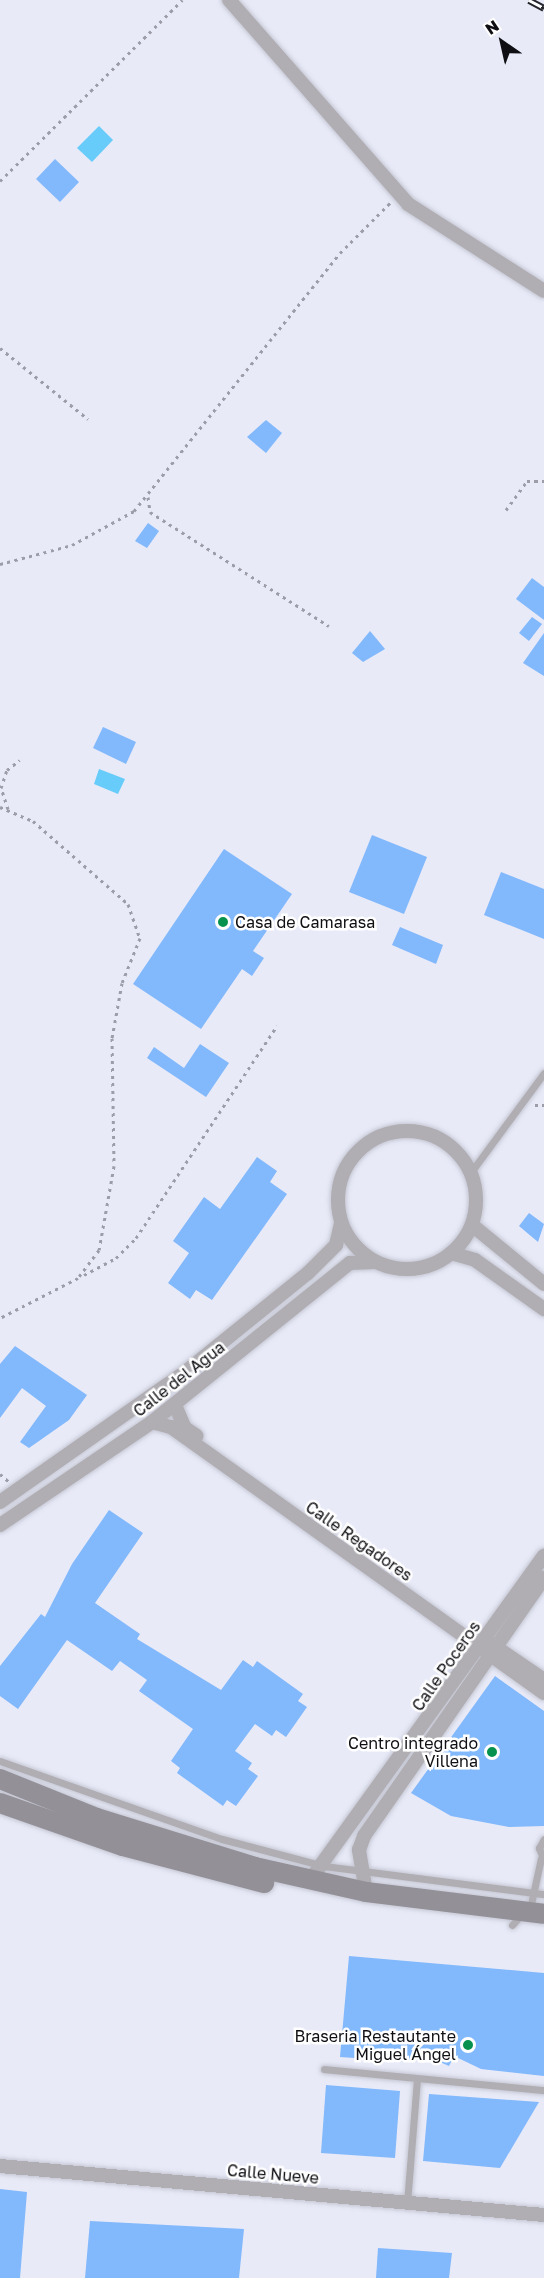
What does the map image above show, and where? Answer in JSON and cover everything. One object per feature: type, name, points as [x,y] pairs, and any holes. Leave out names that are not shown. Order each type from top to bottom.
[{"type":"street","points":[[230,0],[398,195],[544,291]]},
{"type":"street","points":[[403,1130],[434,1136],[460,1154],[471,1172],[476,1199],[472,1225],[451,1253],[415,1269],[376,1262],[355,1246],[341,1223],[337,1202],[349,1161],[382,1135],[403,1130]]},
{"type":"street","name":"Calle del Agua","points":[[0,1502],[189,1369],[308,1274],[336,1245],[341,1223]]},
{"type":"street","points":[[472,1225],[544,1284]]},
{"type":"street","points":[[451,1253],[476,1260],[544,1309]]},
{"type":"street","name":"Calle del Agua","points":[[0,1525],[153,1422],[350,1263],[376,1262]]},
{"type":"street","name":"Calle Regadores","points":[[175,1405],[185,1428],[487,1647],[544,1693]]},
{"type":"street","name":"Calle Regadores","points":[[153,1422],[171,1427],[487,1647],[544,1680]]},
{"type":"street","name":"Calle Poceros","points":[[366,1892],[361,1872],[364,1836],[544,1556]]},
{"type":"street","name":"Calle Poceros","points":[[309,1880],[324,1866],[487,1647],[544,1578]]},
{"type":"street","points":[[0,1779],[142,1834],[309,1880],[366,1892],[527,1917],[544,1928]]},
{"type":"street","points":[[0,1803],[191,1866],[358,1903],[527,1917]]},
{"type":"street","name":"Calle Nueve","points":[[0,2166],[544,2215]]},
{"type":"lane","points":[[471,1172],[544,1073]]},
{"type":"lane","points":[[0,1761],[222,1839],[324,1866],[544,1894]]},
{"type":"lane","points":[[527,1917],[543,1859],[544,1839]]},
{"type":"lane","points":[[324,2068],[544,2090]]},
{"type":"lane","points":[[407,2203],[417,2078]]},
{"type":"path","points":[[0,181],[182,0]]},
{"type":"path","points":[[0,564],[72,545],[134,511],[340,253],[398,195]]},
{"type":"path","points":[[0,348],[88,419]]},
{"type":"path","points":[[506,510],[527,481],[544,481]]},
{"type":"path","points":[[148,495],[150,512],[329,626]]},
{"type":"path","points":[[9,809],[1,788],[7,770],[20,760]]},
{"type":"path","points":[[0,807],[9,809],[64,846],[128,904],[139,925],[112,1038],[114,1166],[106,1221],[91,1268],[78,1278]]},
{"type":"path","points":[[0,1318],[116,1258],[136,1238],[277,1026]]},
{"type":"water","points":[[99,126],[113,140],[92,162],[77,148]]},
{"type":"water","points":[[99,769],[125,779],[118,794],[94,784]]},
{"type":"building","points":[[55,159],[79,182],[60,202],[36,179]]},
{"type":"building","points":[[266,420],[282,433],[266,453],[247,437]]},
{"type":"building","points":[[148,523],[159,531],[147,548],[135,541]]},
{"type":"building","points":[[532,578],[544,587],[544,620],[516,599]]},
{"type":"building","points":[[532,617],[542,624],[529,641],[519,633]]},
{"type":"building","points":[[370,631],[385,649],[363,662],[352,653]]},
{"type":"building","points":[[544,633],[544,676],[523,663]]},
{"type":"building","points":[[103,727],[136,742],[126,764],[93,748]]},
{"type":"building","points":[[372,835],[427,857],[404,914],[349,892]]},
{"type":"building","name":"Casa de Camarasa","points":[[224,849],[292,894],[253,951],[264,958],[252,976],[242,969],[201,1029],[133,984]]},
{"type":"building","points":[[501,872],[544,889],[544,939],[484,915]]},
{"type":"building","points":[[400,927],[443,945],[436,964],[392,945]]},
{"type":"building","points":[[200,1044],[229,1063],[206,1097],[147,1058],[154,1047],[184,1068]]},
{"type":"building","points":[[257,1157],[277,1171],[270,1182],[287,1194],[212,1300],[196,1290],[190,1299],[168,1283],[189,1253],[173,1241],[204,1197],[220,1209]]},
{"type":"building","points":[[529,1213],[544,1224],[538,1242],[519,1226]]},
{"type":"building","points":[[15,1346],[87,1395],[69,1420],[29,1448],[20,1442],[46,1406],[22,1388],[0,1418],[0,1364]]},
{"type":"building","points":[[109,1510],[143,1533],[95,1603],[140,1634],[137,1639],[221,1690],[243,1660],[253,1667],[257,1661],[303,1694],[298,1701],[307,1707],[286,1737],[276,1730],[272,1736],[255,1724],[235,1751],[252,1763],[248,1769],[258,1776],[236,1806],[227,1800],[223,1806],[177,1773],[180,1768],[171,1761],[193,1729],[139,1691],[147,1680],[120,1661],[112,1671],[67,1640],[18,1709],[0,1696],[0,1666],[41,1614],[45,1617],[72,1564]]},
{"type":"building","name":"Centro integrado Villena","points":[[495,1676],[544,1711],[544,1826],[509,1827],[451,1816],[411,1793]]},
{"type":"building","points":[[349,1956],[544,1973],[544,2076],[481,2069],[454,2056],[449,2066],[417,2052],[412,2062],[340,2057]]},
{"type":"building","points":[[326,2085],[400,2091],[395,2158],[321,2153]]},
{"type":"building","points":[[429,2094],[539,2102],[500,2168],[423,2161]]},
{"type":"building","points":[[0,2189],[27,2192],[20,2278],[0,2278]]},
{"type":"building","points":[[90,2221],[244,2229],[239,2278],[85,2278]]},
{"type":"building","points":[[378,2248],[452,2253],[449,2278],[376,2278]]},
{"type":"railway","points":[[529,0],[544,8]]},
{"type":"place","name":"Casa de Camarasa","points":[[223,922]]},
{"type":"place","name":"Centro integrado Villena","points":[[492,1752]]},
{"type":"place","name":"Braseria Restautante Miguel Ángel","points":[[468,2045]]}]
